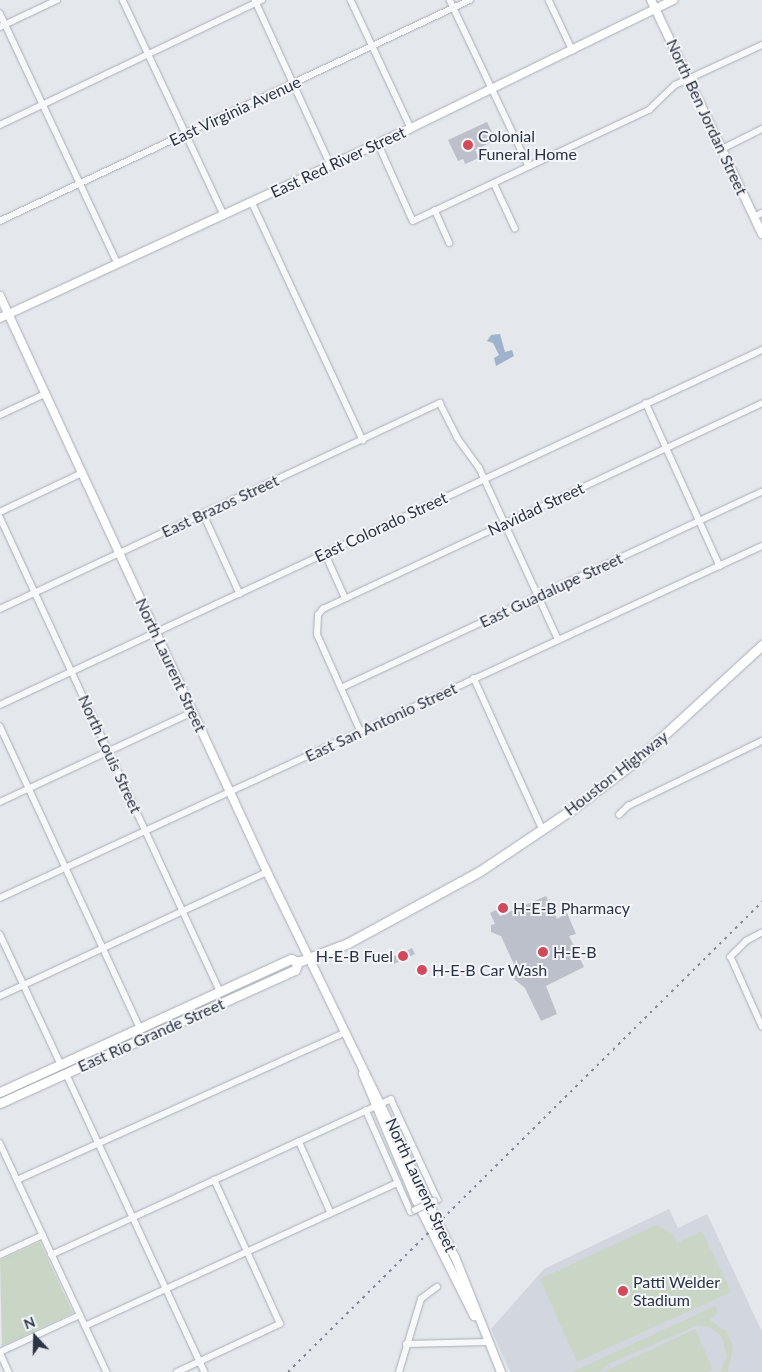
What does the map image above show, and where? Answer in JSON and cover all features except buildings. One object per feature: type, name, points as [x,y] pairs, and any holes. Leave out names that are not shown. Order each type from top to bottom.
[{"type":"main road","name":"North Ben Jordan Street","points":[[651,0],[762,234]]},
{"type":"main road","name":"East Red River Street","points":[[0,318],[411,128],[573,51],[674,0]]},
{"type":"main road","name":"North Laurent Street","points":[[0,296],[267,872],[346,1032],[379,1104],[450,1272],[488,1342],[501,1372]]},
{"type":"main road","name":"Houston Highway","points":[[457,884],[542,828],[636,760],[762,644]]},
{"type":"main road","name":"East Rio Grande Street","points":[[1,1093],[291,959],[298,962],[348,943],[457,884]]},
{"type":"main road","name":"East Rio Grande Street","points":[[0,1103],[295,970],[298,962]]},
{"type":"street","points":[[3,26],[56,0]]},
{"type":"street","points":[[123,0],[224,215]]},
{"type":"street","points":[[351,0],[411,128]]},
{"type":"street","points":[[450,0],[491,90],[529,166]]},
{"type":"street","name":"East Virginia Avenue","points":[[0,222],[470,0]]},
{"type":"street","points":[[549,0],[573,51]]},
{"type":"street","points":[[0,125],[258,1],[292,83],[331,165]]},
{"type":"street","points":[[0,13],[3,26],[43,104],[118,264]]},
{"type":"street","points":[[378,143],[413,221],[649,110],[669,89],[762,45]]},
{"type":"street","points":[[722,148],[762,129]]},
{"type":"street","points":[[494,183],[515,228]]},
{"type":"street","points":[[252,202],[363,440]]},
{"type":"street","points":[[435,210],[450,244]]},
{"type":"street","points":[[754,217],[762,213]]},
{"type":"street","name":"East Colorado Street","points":[[0,705],[156,634],[325,553],[762,350]]},
{"type":"street","points":[[0,415],[45,394]]},
{"type":"street","name":"East Brazos Street","points":[[0,609],[440,403],[484,479]]},
{"type":"street","points":[[646,403],[720,566]]},
{"type":"street","name":"Navidad Street","points":[[341,688],[316,635],[317,622],[323,609],[345,597],[762,403]]},
{"type":"street","points":[[0,512],[82,473]]},
{"type":"street","points":[[484,479],[558,639]]},
{"type":"street","name":"East Guadalupe Street","points":[[341,688],[762,492]]},
{"type":"street","points":[[202,513],[240,594]]},
{"type":"street","name":"North Louis Street","points":[[0,517],[220,991]]},
{"type":"street","name":"East San Antonio Street","points":[[0,898],[762,546]]},
{"type":"street","points":[[325,553],[345,597]]},
{"type":"street","points":[[474,678],[542,828]]},
{"type":"street","points":[[341,688],[360,731]]},
{"type":"street","points":[[0,802],[193,712]]},
{"type":"street","points":[[0,726],[140,1028]]},
{"type":"street","points":[[619,815],[628,806],[762,741]]},
{"type":"street","points":[[0,996],[267,872]]},
{"type":"street","points":[[762,933],[747,941],[731,957],[762,1026]]},
{"type":"street","points":[[0,934],[61,1064]]},
{"type":"street","points":[[17,1180],[346,1032]]},
{"type":"street","points":[[66,1073],[205,1372]]},
{"type":"street","points":[[51,1255],[379,1104],[391,1099],[438,1200],[411,1212],[366,1110]]},
{"type":"street","points":[[299,1141],[331,1213]]},
{"type":"street","points":[[0,1143],[3,1158],[17,1180],[107,1372]]},
{"type":"street","points":[[178,1372],[280,1324],[214,1180]]},
{"type":"street","points":[[85,1326],[398,1183]]},
{"type":"street","points":[[0,1255],[43,1235]]},
{"type":"street","points":[[399,1372],[421,1299],[437,1287]]},
{"type":"street","points":[[9,1372],[0,1352],[80,1316]]},
{"type":"street","points":[[406,1344],[488,1342]]},
{"type":"shaded area","points":[[669,1209],[678,1228],[707,1214],[762,1332],[762,1372],[510,1372],[491,1329],[544,1269]]},
{"type":"green space","name":"Patti Welder Stadium","points":[[656,1225],[673,1234],[677,1243],[702,1231],[731,1292],[577,1362],[540,1279]]},
{"type":"green space","points":[[40,1242],[73,1313],[2,1346],[0,1260]]},
{"type":"green space","points":[[715,1306],[718,1313],[709,1320],[726,1331],[733,1346],[728,1372],[720,1372],[727,1357],[722,1337],[712,1328],[698,1325],[608,1364],[600,1372],[572,1372]]},
{"type":"green space","points":[[695,1329],[713,1369],[706,1372],[603,1372]]},
{"type":"water","points":[[500,334],[505,352],[512,350],[514,356],[496,366],[494,358],[499,355],[493,343],[487,341],[491,335]]},
{"type":"railway","points":[[288,1372],[762,902]]},
{"type":"place","name":"Colonial Funeral Home","points":[[468,145]]},
{"type":"place","name":"H-E-B Pharmacy","points":[[503,908]]},
{"type":"place","name":"H-E-B","points":[[543,952]]},
{"type":"place","name":"H-E-B Fuel","points":[[403,956]]},
{"type":"place","name":"H-E-B Car Wash","points":[[422,970]]},
{"type":"place","name":"Patti Welder Stadium","points":[[623,1291]]}]
